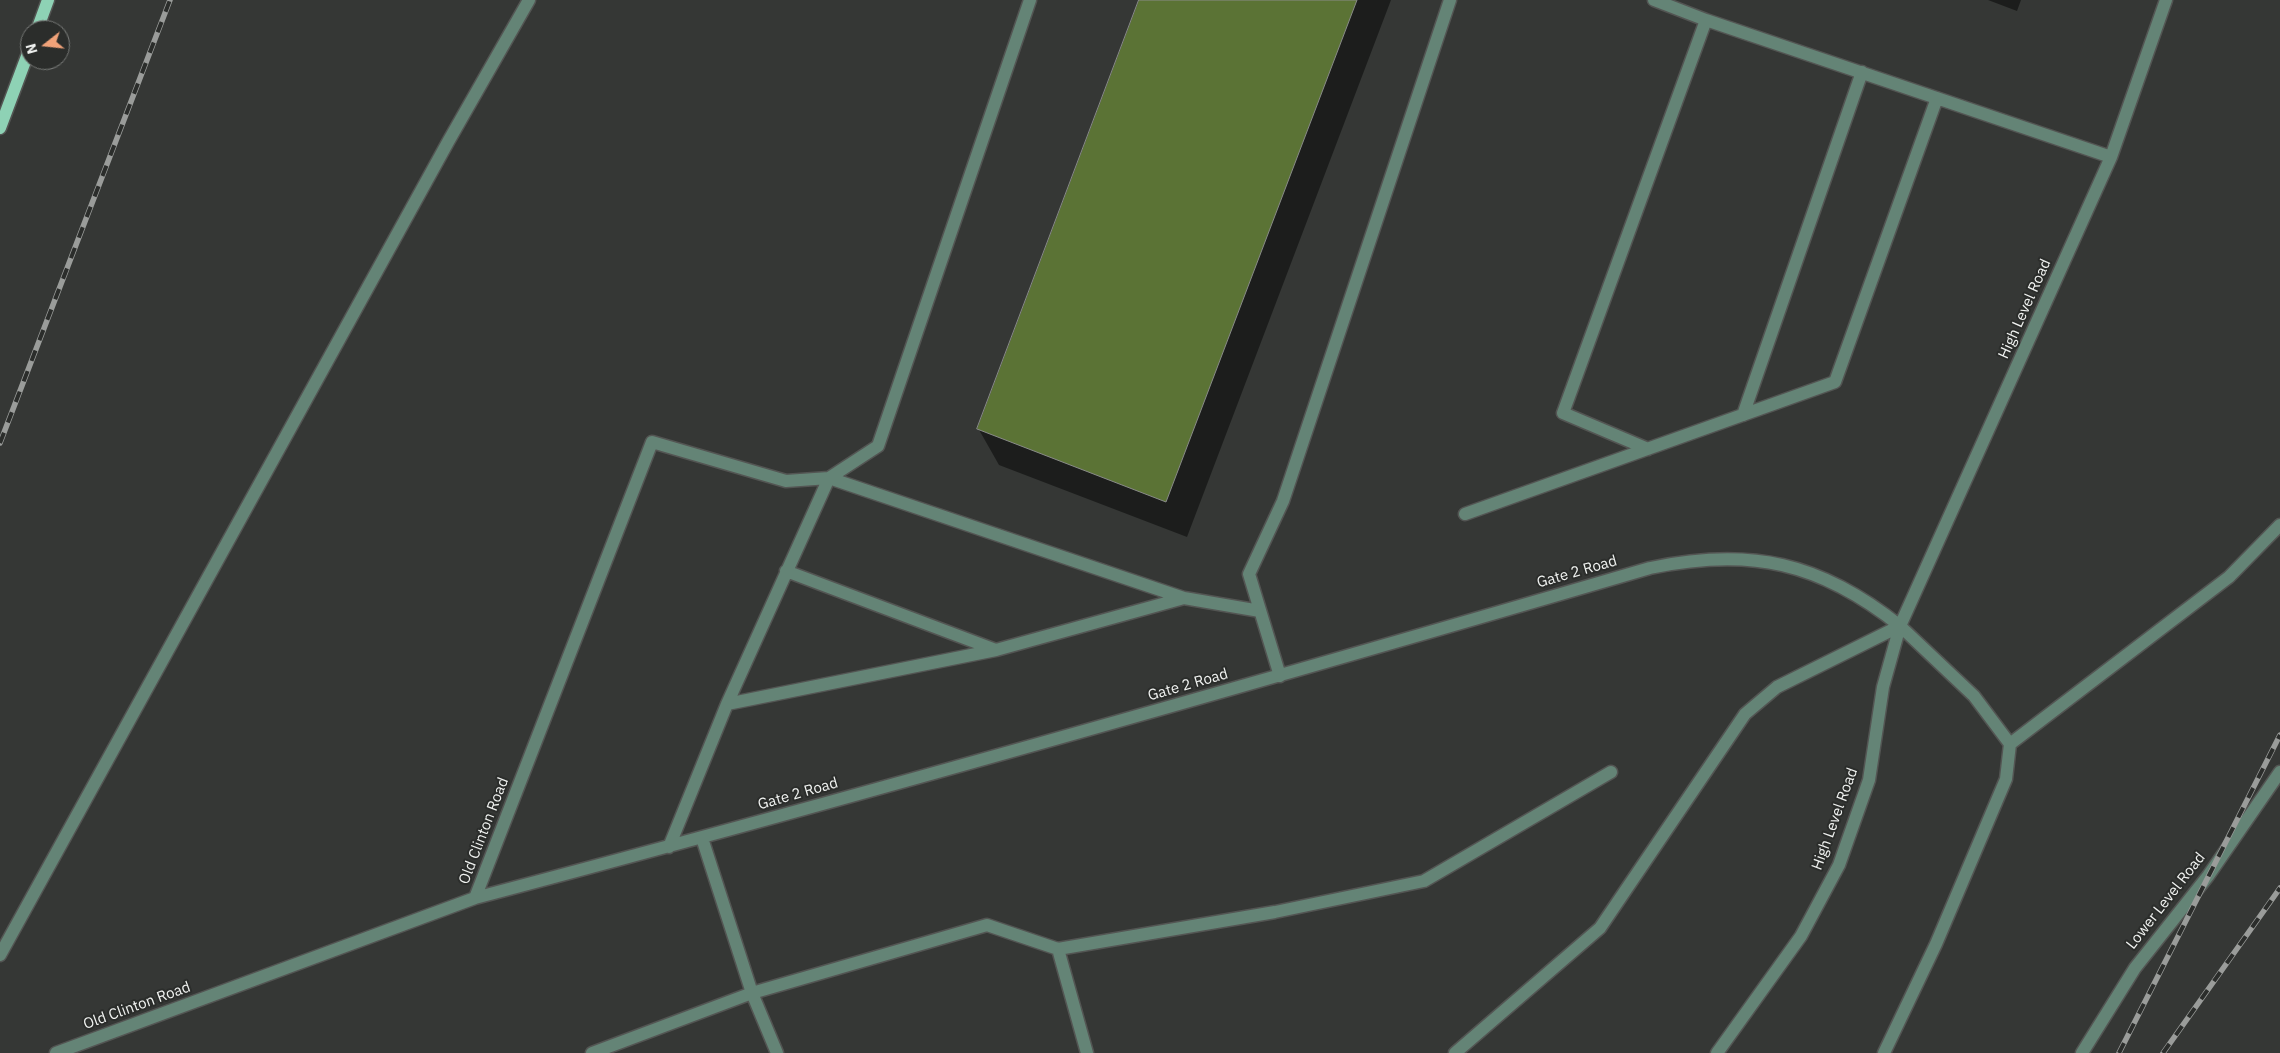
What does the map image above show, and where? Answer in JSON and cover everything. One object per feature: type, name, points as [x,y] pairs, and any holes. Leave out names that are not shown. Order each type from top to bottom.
[{"type":"main road","points":[[41,20],[48,0]]},
{"type":"main road","points":[[0,128],[22,70]]},
{"type":"lane","points":[[0,955],[448,142],[529,0]]},
{"type":"lane","points":[[669,847],[727,704],[829,478],[878,446],[1030,0]]},
{"type":"lane","points":[[1280,676],[1249,574],[1283,501],[1450,0]]},
{"type":"lane","points":[[1654,0],[1706,20],[2111,157]]},
{"type":"lane","name":"High Level Road","points":[[1717,1053],[1801,936],[1839,865],[1869,780],[1883,687],[1900,626],[2111,157],[2166,0]]},
{"type":"lane","points":[[1648,449],[1563,413],[1706,20]]},
{"type":"lane","points":[[1743,415],[1862,72]]},
{"type":"lane","points":[[1465,514],[1835,382],[1937,98]]},
{"type":"lane","name":"Old Clinton Road","points":[[56,1053],[475,898],[652,442],[786,481],[829,478]]},
{"type":"lane","points":[[829,478],[1184,598],[1260,610]]},
{"type":"lane","points":[[2010,744],[2230,577],[2280,525]]},
{"type":"lane","name":"Gate 2 Road","points":[[475,898],[702,838],[1280,676],[1650,568],[1686,562],[1732,558],[1775,562],[1828,579],[1870,602],[1900,626]]},
{"type":"lane","points":[[786,571],[996,650]]},
{"type":"lane","points":[[727,704],[996,650],[1184,598]]},
{"type":"lane","points":[[1455,1053],[1600,928],[1745,714],[1777,688],[1900,626],[1974,696],[2010,744],[2006,780],[1936,944],[1884,1053]]},
{"type":"lane","points":[[592,1053],[752,992],[987,924],[1058,949],[1275,912],[1424,881],[1611,772]]},
{"type":"lane","name":"Lower Level Road","points":[[2082,1053],[2135,968],[2208,876],[2280,772]]},
{"type":"lane","points":[[702,838],[752,992],[777,1053]]},
{"type":"lane","points":[[1058,949],[1087,1053]]},
{"type":"building","points":[[1139,0],[1357,0],[1166,502],[977,429]]},
{"type":"railway","points":[[0,443],[170,0]]},
{"type":"railway","points":[[2119,1053],[2280,735]]},
{"type":"railway","points":[[2163,1053],[2280,888]]}]
